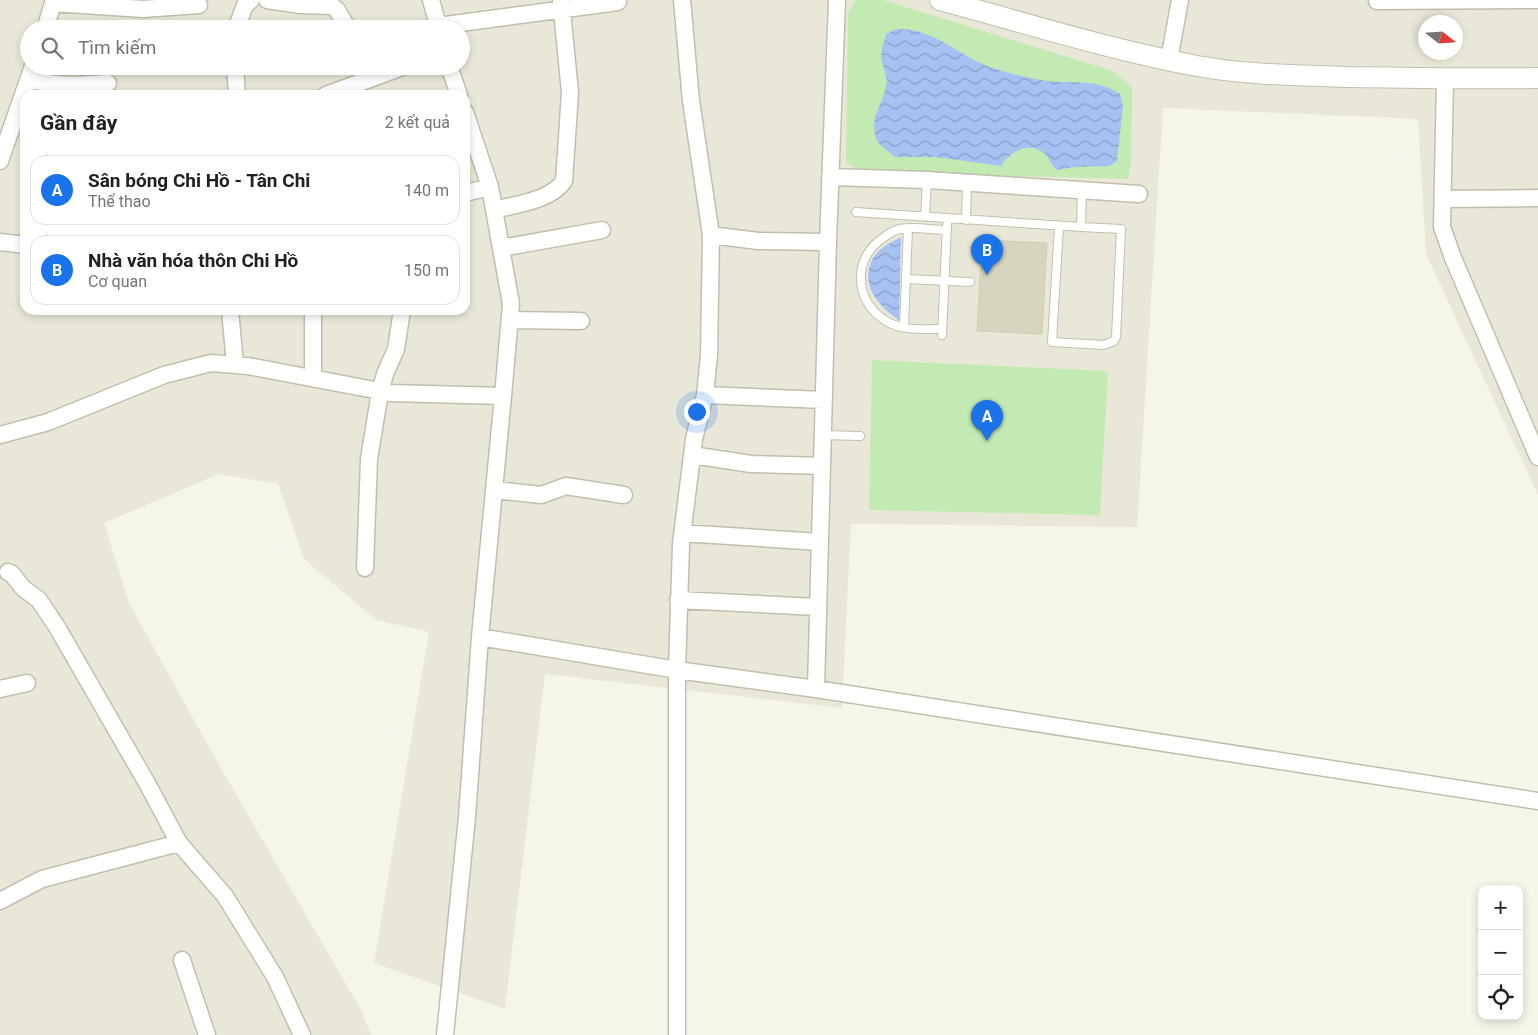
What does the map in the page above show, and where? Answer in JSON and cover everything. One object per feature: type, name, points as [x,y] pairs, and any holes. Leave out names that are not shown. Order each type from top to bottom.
[{"type":"street","points":[[239,20],[245,5],[251,0]]},
{"type":"street","points":[[267,0],[301,5],[332,6],[337,10],[343,20]]},
{"type":"street","points":[[431,0],[436,20]]},
{"type":"street","points":[[677,1035],[676,670],[678,600],[682,533],[692,455],[705,395],[709,355],[711,235],[691,101],[682,0]]},
{"type":"street","points":[[816,689],[828,242],[837,0]]},
{"type":"street","points":[[940,0],[1108,46],[1206,68],[1253,73],[1445,79],[1538,78]]},
{"type":"street","points":[[1169,60],[1180,0]]},
{"type":"street","points":[[1377,2],[1538,0]]},
{"type":"street","points":[[48,20],[54,2],[143,9],[199,5]]},
{"type":"street","points":[[470,21],[561,5],[618,2]]},
{"type":"street","points":[[494,210],[543,197],[553,191],[564,180],[570,93],[561,5]]},
{"type":"street","points":[[27,90],[30,75]]},
{"type":"street","points":[[33,75],[38,82],[74,85],[108,83]]},
{"type":"street","points":[[236,75],[237,90]]},
{"type":"street","points":[[337,90],[368,75]]},
{"type":"street","points":[[453,75],[457,90]]},
{"type":"street","points":[[1445,79],[1442,227],[1538,457]]},
{"type":"street","points":[[445,1035],[467,817],[480,637],[512,304],[490,187],[470,127]]},
{"type":"street","points":[[0,161],[18,134]]},
{"type":"street","points":[[830,177],[927,180],[1140,194]]},
{"type":"street","points":[[470,191],[490,187]]},
{"type":"street","points":[[1443,198],[1538,198]]},
{"type":"street","points":[[501,248],[602,230]]},
{"type":"street","points":[[711,235],[758,241],[828,242]]},
{"type":"street","points":[[0,242],[20,244]]},
{"type":"street","points":[[230,315],[235,364]]},
{"type":"street","points":[[313,378],[314,315]]},
{"type":"street","points":[[365,568],[369,459],[380,392],[396,348],[401,315]]},
{"type":"street","points":[[511,320],[581,321]]},
{"type":"street","points":[[0,435],[48,422],[164,375],[211,363],[235,364],[380,392],[503,396]]},
{"type":"street","points":[[705,395],[824,400]]},
{"type":"street","points":[[692,455],[751,464],[822,466]]},
{"type":"street","points":[[495,490],[541,495],[566,486],[624,495]]},
{"type":"street","points":[[682,533],[820,542]]},
{"type":"street","points":[[8,572],[12,574],[23,588],[39,600],[57,628],[148,785],[179,843],[225,896],[275,977],[302,1035]]},
{"type":"street","points":[[678,600],[818,606]]},
{"type":"street","points":[[480,637],[676,670],[816,689],[1538,801]]},
{"type":"street","points":[[0,689],[27,683]]},
{"type":"street","points":[[0,901],[42,880],[179,843]]},
{"type":"street","points":[[182,960],[206,1035]]},
{"type":"lane","points":[[925,217],[927,180]]},
{"type":"lane","points":[[966,220],[967,183]]},
{"type":"lane","points":[[1081,227],[1082,190]]},
{"type":"lane","points":[[856,212],[1121,230],[1116,336],[1114,341],[1104,346],[1052,342],[1058,226]]},
{"type":"lane","points":[[947,218],[947,230],[945,280],[942,332],[904,327],[887,322],[876,314],[862,291],[860,276],[863,262],[870,248],[900,229],[947,230]]},
{"type":"lane","points":[[904,327],[908,229]]},
{"type":"lane","points":[[906,279],[970,282]]},
{"type":"lane","points":[[823,435],[860,436]]},
{"type":"shaded area","points":[[0,0],[1538,0],[1538,495],[1426,254],[1418,119],[1163,108],[1137,527],[851,524],[842,708],[545,674],[505,1009],[374,963],[429,632],[376,620],[304,559],[278,484],[219,474],[104,523],[129,603],[218,763],[361,1010],[371,1035],[0,1035]]},
{"type":"green space","points":[[856,0],[883,0],[1113,71],[1132,87],[1131,164],[1128,179],[860,172],[846,162],[848,12]]},
{"type":"green space","points":[[872,360],[1108,371],[1100,515],[869,510]]},
{"type":"water","points":[[896,29],[929,35],[980,63],[1013,74],[1046,81],[1093,84],[1111,89],[1120,94],[1123,106],[1117,161],[1110,166],[1076,167],[1056,170],[1045,154],[1033,148],[1014,152],[1001,166],[936,157],[895,157],[879,144],[875,136],[874,126],[875,117],[884,95],[887,81],[881,58],[882,48],[886,34]]},
{"type":"water","points":[[901,237],[899,320],[878,301],[873,294],[868,277],[869,268],[876,254]]},
{"type":"building","points":[[982,240],[1047,243],[1042,334],[977,331]]},
{"type":"place","name":"Nhà văn hóa thôn Chi Hồ","points":[[987,275]]},
{"type":"place","name":"Sân bóng Chi Hồ - Tân Chi","points":[[987,441]]}]
